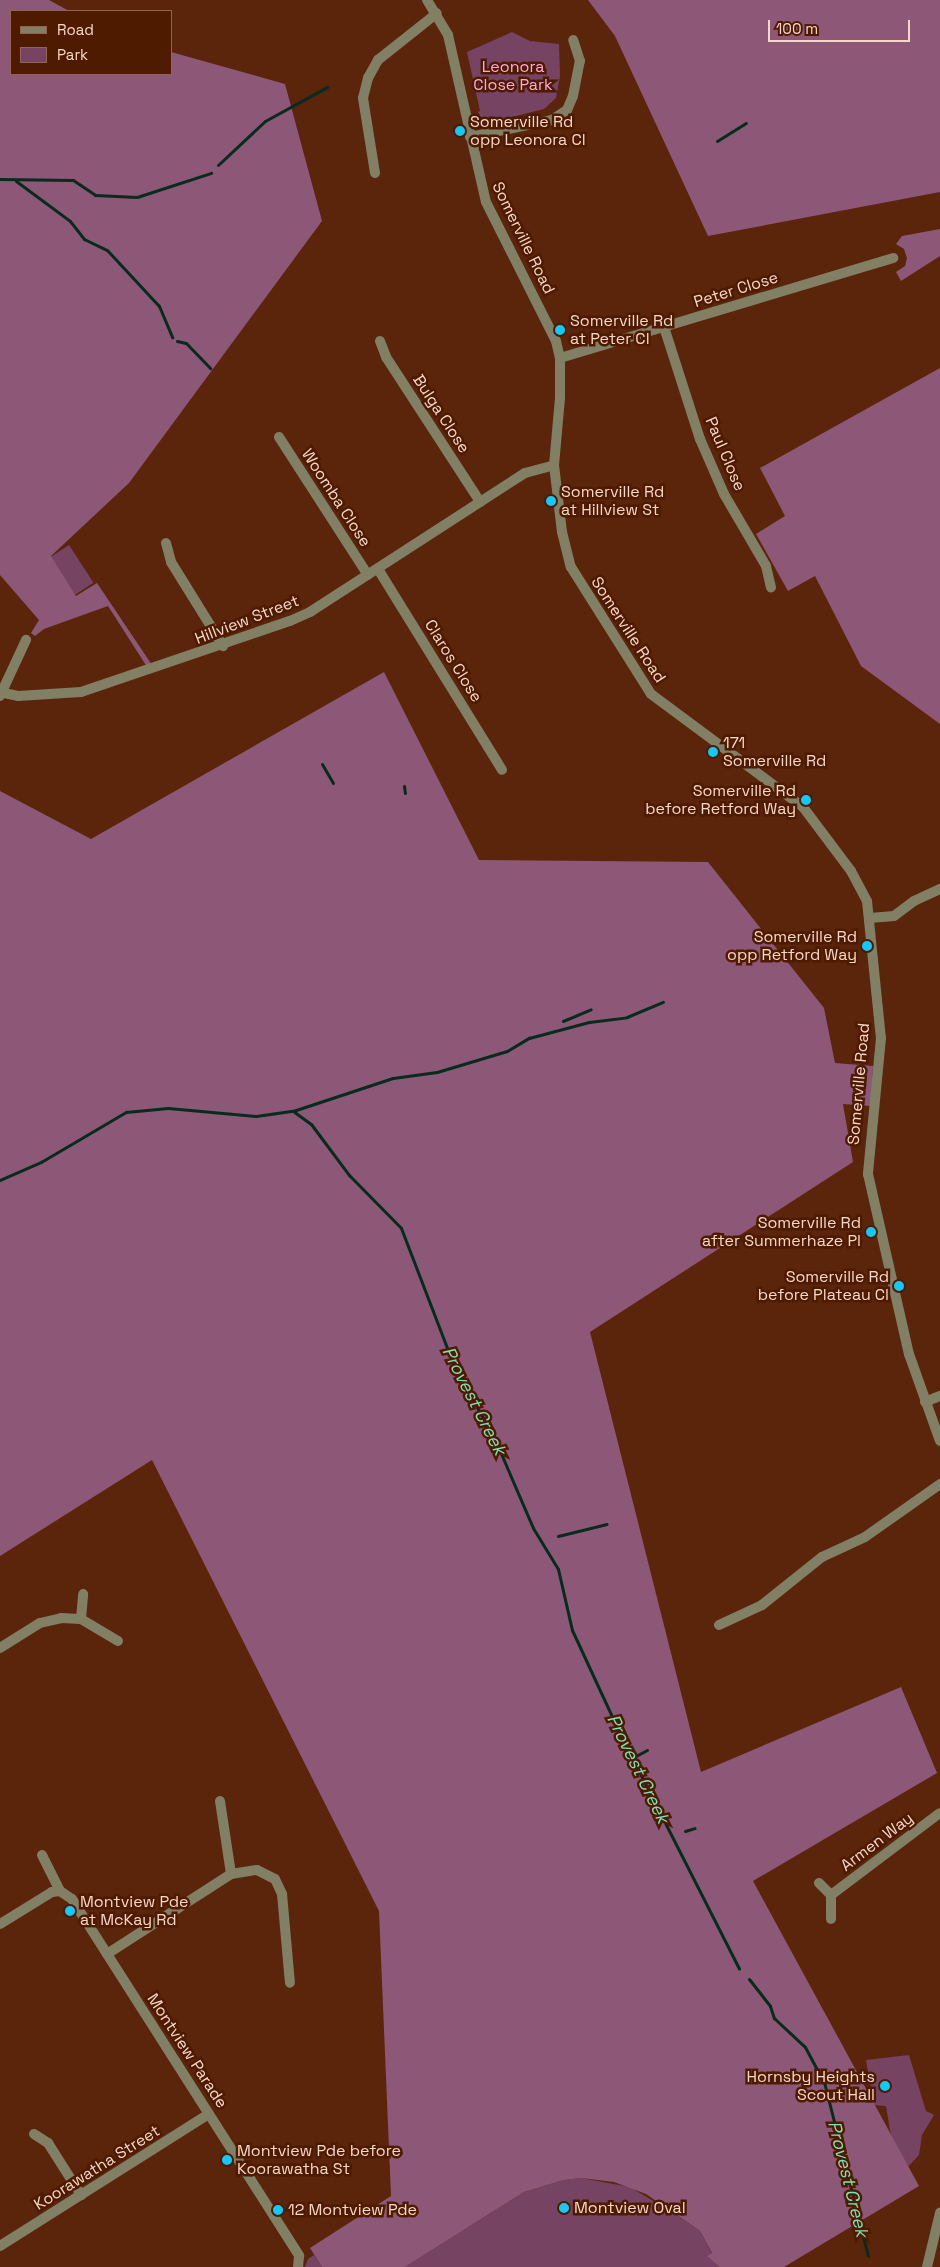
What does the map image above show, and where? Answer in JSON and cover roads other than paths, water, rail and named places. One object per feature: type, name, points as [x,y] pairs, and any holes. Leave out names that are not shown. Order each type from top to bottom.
[{"type":"street","name":"Somerville Road","points":[[427,0],[437,13],[453,52],[470,138],[486,202],[543,313],[560,358],[560,398],[554,465],[562,532],[571,567],[640,680],[664,706],[802,807],[855,878],[867,901],[881,1038],[868,1174],[909,1354],[940,1441]]},
{"type":"street","points":[[375,173],[363,98],[368,78],[378,60],[437,13]]},
{"type":"street","points":[[470,138],[552,120],[567,110],[573,96],[580,61],[573,40]]},
{"type":"street","name":"Peter Close","points":[[560,358],[893,258]]},
{"type":"street","name":"Paul Close","points":[[664,327],[700,439],[724,494],[766,566],[771,586]]},
{"type":"street","name":"Bulga Close","points":[[380,341],[386,357],[480,502]]},
{"type":"street","name":"Woomba Close","points":[[279,437],[368,575]]},
{"type":"street","name":"Hillview Street","points":[[2,694],[18,696],[81,692],[224,646],[310,612],[525,474],[554,465]]},
{"type":"street","points":[[166,543],[171,562],[224,646]]},
{"type":"street","name":"Claros Close","points":[[378,568],[502,770]]},
{"type":"street","points":[[2,694],[8,676],[26,640]]},
{"type":"street","points":[[870,918],[894,916],[914,901],[940,889]]},
{"type":"street","points":[[925,1402],[940,1396]]},
{"type":"street","points":[[719,1625],[762,1605],[822,1558],[865,1537],[940,1484]]},
{"type":"street","points":[[81,1619],[84,1594]]},
{"type":"street","points":[[0,1648],[40,1623],[61,1618],[81,1619],[118,1641]]},
{"type":"street","points":[[220,1802],[231,1874]]},
{"type":"street","name":"Armen Way","points":[[831,1895],[940,1813]]},
{"type":"street","name":"Montview Parade","points":[[42,1855],[60,1891],[68,1894],[298,2256],[298,2267]]},
{"type":"street","points":[[107,1954],[231,1874],[257,1870],[275,1879],[282,1894],[290,1983]]},
{"type":"street","points":[[819,1884],[831,1895],[831,1919]]},
{"type":"street","points":[[0,1924],[52,1892],[60,1891]]},
{"type":"street","name":"Koorawatha Street","points":[[0,2246],[209,2114]]},
{"type":"street","points":[[34,2134],[48,2143],[81,2195]]},
{"type":"street","points":[[927,2267],[940,2213]]},
{"type":"waterway","points":[[218,165],[265,121],[327,87]]},
{"type":"waterway","points":[[717,141],[746,123]]},
{"type":"waterway","points":[[0,179],[73,180],[95,195],[137,197],[211,173]]},
{"type":"waterway","points":[[16,181],[70,221],[84,239],[107,250],[159,306],[172,337]]},
{"type":"waterway","points":[[177,341],[186,343],[210,368]]},
{"type":"waterway","points":[[322,764],[333,783]]},
{"type":"waterway","points":[[404,786],[405,793]]},
{"type":"waterway","points":[[293,1111],[393,1078],[437,1072],[507,1051],[529,1038],[589,1022],[627,1017],[663,1002]]},
{"type":"waterway","points":[[563,1021],[591,1009]]},
{"type":"waterway","name":"Provest Creek","points":[[0,1180],[41,1162],[126,1112],[168,1108],[256,1116],[293,1111],[311,1124],[349,1175],[401,1228],[455,1369],[493,1435],[533,1528],[558,1569],[572,1630],[620,1734],[739,1969]]},
{"type":"waterway","points":[[558,1536],[607,1524]]},
{"type":"waterway","points":[[632,1758],[647,1750]]},
{"type":"waterway","points":[[685,1831],[695,1828]]},
{"type":"waterway","name":"Provest Creek","points":[[749,1979],[770,2006],[774,2018],[805,2047],[824,2082],[868,2256]]},
{"type":"place","name":"Somerville Rd opp Leonora Cl","points":[[460,131]]},
{"type":"place","name":"Somerville Rd at Peter Cl","points":[[560,330]]},
{"type":"place","name":"Somerville Rd at Hillview St","points":[[551,501]]},
{"type":"place","name":"171 Somerville Rd","points":[[713,752]]},
{"type":"place","name":"Somerville Rd before Retford Way","points":[[806,800]]},
{"type":"place","name":"Somerville Rd opp Retford Way","points":[[867,946]]},
{"type":"place","name":"Somerville Rd after Summerhaze Pl","points":[[871,1232]]},
{"type":"place","name":"Somerville Rd before Plateau Cl","points":[[899,1286]]},
{"type":"place","name":"Montview Pde at McKay Rd","points":[[70,1911]]},
{"type":"place","name":"Hornsby Heights Scout Hall","points":[[885,2086]]},
{"type":"place","name":"Montview Pde before Koorawatha St","points":[[227,2160]]},
{"type":"place","name":"Montview Oval","points":[[564,2208]]},
{"type":"place","name":"12 Montview Pde","points":[[278,2210]]},
{"type":"park label","name":"Leonora Close Park","points":[[513,76]]}]
